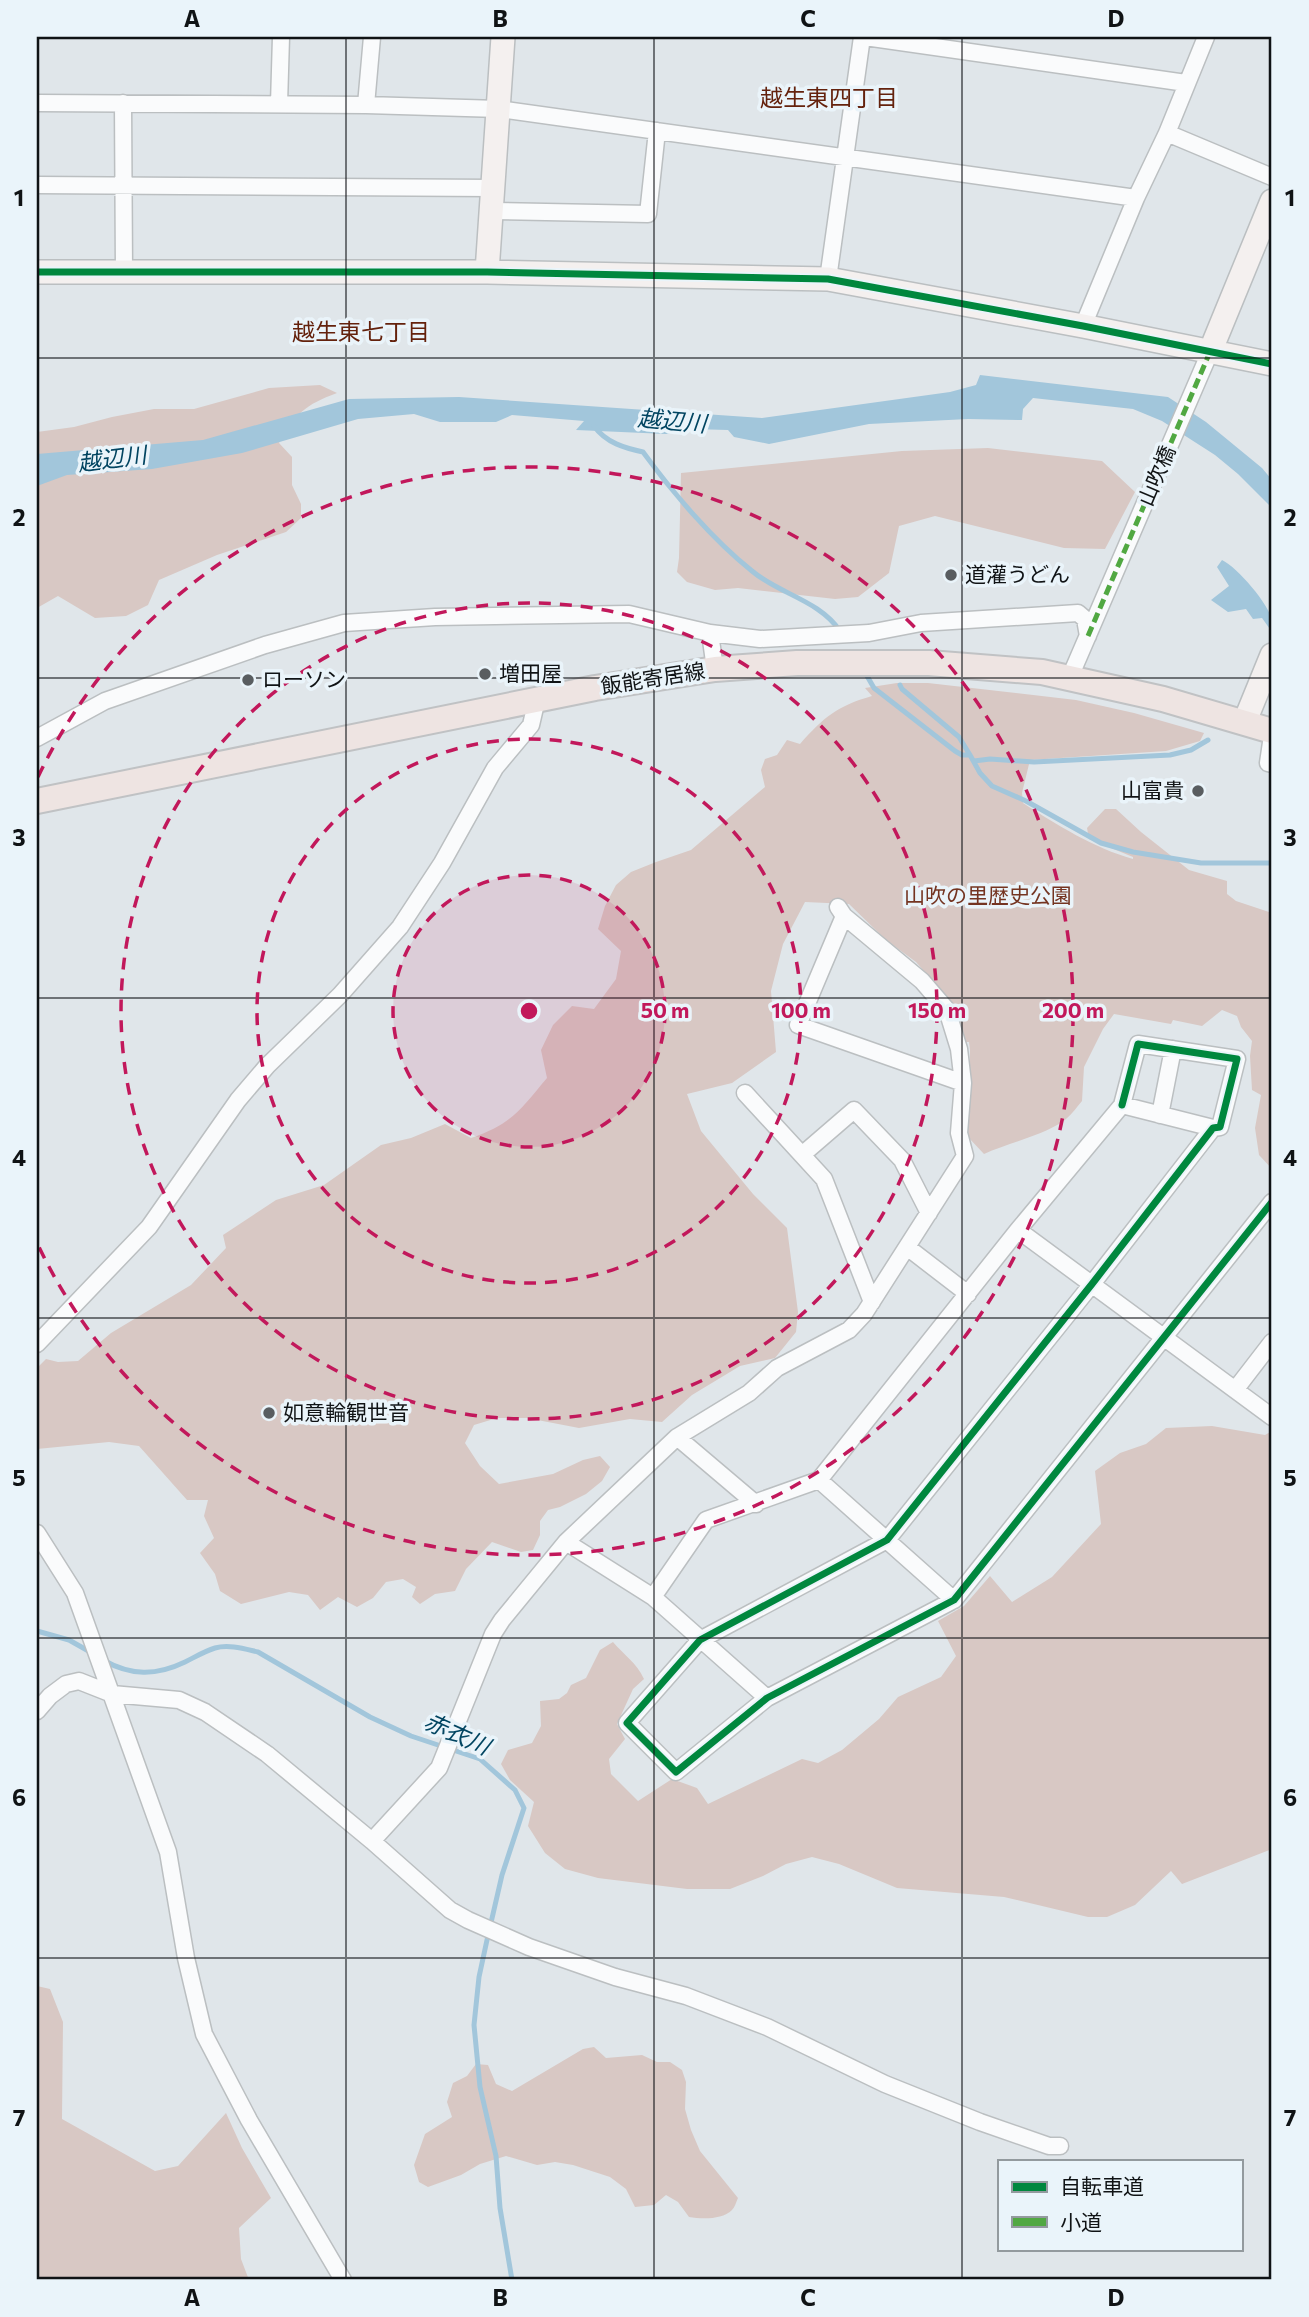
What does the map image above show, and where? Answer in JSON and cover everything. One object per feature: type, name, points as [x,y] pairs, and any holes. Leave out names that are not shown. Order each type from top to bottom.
[{"type":"main road","name":"飯能寄居線","points":[[37,801],[650,678],[715,669],[797,663],[929,663],[1020,669],[1070,677],[1163,699],[1272,731]]},
{"type":"street","points":[[279,104],[281,37]]},
{"type":"street","points":[[366,105],[372,37]]},
{"type":"street","points":[[488,272],[503,37]]},
{"type":"street","points":[[828,279],[863,37],[1186,83]]},
{"type":"street","points":[[1083,326],[1206,37]]},
{"type":"street","points":[[37,103],[366,105],[499,109],[1136,198]]},
{"type":"street","points":[[123,103],[124,272]]},
{"type":"street","points":[[491,211],[648,214],[657,131]]},
{"type":"street","points":[[1167,133],[1272,177]]},
{"type":"street","points":[[37,185],[492,188]]},
{"type":"street","points":[[1210,352],[1272,201]]},
{"type":"street","points":[[37,272],[488,272],[828,279],[1272,364]]},
{"type":"street","name":"山吹橋","points":[[1070,677],[1210,352]]},
{"type":"street","points":[[37,738],[105,701],[265,645],[344,623],[435,617],[629,614],[710,632],[760,639],[869,633],[920,623],[1078,613],[1085,619],[1088,636]]},
{"type":"street","points":[[710,632],[715,669]]},
{"type":"street","points":[[1245,721],[1268,664]]},
{"type":"street","points":[[37,1344],[149,1227],[238,1100],[341,995],[400,927],[442,863],[495,768],[531,725],[537,699]]},
{"type":"street","points":[[1272,736],[1268,763],[1272,764]]},
{"type":"street","points":[[372,1840],[439,1768],[493,1634],[566,1542],[677,1437],[749,1393],[778,1368],[849,1330],[872,1302],[965,1156],[959,1133],[963,1083],[959,1049],[947,1010],[922,981],[841,911],[798,1025],[963,1083]]},
{"type":"street","points":[[653,1597],[706,1520],[819,1480],[1018,1230],[1122,1105],[1138,1044],[1237,1059],[1220,1127],[1213,1128],[1122,1105]]},
{"type":"street","points":[[1160,1115],[1173,1049]]},
{"type":"street","points":[[745,1093],[824,1179],[872,1302]]},
{"type":"street","points":[[803,1154],[854,1110],[902,1160],[929,1213]]},
{"type":"street","points":[[1213,1128],[887,1540],[699,1640],[627,1723],[676,1772],[767,1698],[954,1600],[1272,1202]]},
{"type":"street","points":[[1018,1230],[1272,1417]]},
{"type":"street","points":[[907,1247],[968,1294]]},
{"type":"street","points":[[1235,1390],[1272,1342]]},
{"type":"street","points":[[677,1437],[756,1504]]},
{"type":"street","points":[[819,1480],[954,1600]]},
{"type":"street","points":[[37,1533],[75,1592],[168,1852],[186,1958],[204,2034],[249,2120],[343,2280]]},
{"type":"street","points":[[566,1542],[653,1597],[767,1698]]},
{"type":"street","points":[[37,1711],[50,1696],[66,1684],[79,1681],[112,1694],[179,1700],[205,1712],[267,1754],[372,1840],[450,1910],[508,1938],[615,1977],[686,1996],[767,2027],[897,2089],[1049,2147],[1060,2147]]},
{"type":"green space","points":[[320,385],[337,393],[302,411],[279,443],[292,457],[292,485],[301,504],[301,518],[286,532],[217,555],[159,580],[148,605],[126,616],[95,618],[58,596],[37,608],[37,432],[74,427],[154,409],[194,409],[269,388]]},
{"type":"green space","points":[[988,448],[1102,461],[1135,492],[1105,549],[1064,548],[935,516],[899,526],[889,573],[858,597],[835,599],[738,588],[715,590],[687,582],[677,572],[681,473],[902,451]]},
{"type":"green space","name":"山吹の里歴史公園","points":[[897,683],[928,683],[1076,700],[1204,733],[1200,741],[1166,751],[1030,760],[1022,793],[1023,803],[1090,842],[1133,859],[1089,839],[1087,828],[1105,809],[1116,809],[1189,870],[1227,881],[1227,894],[1236,901],[1272,913],[1272,1169],[1259,1155],[1255,1128],[1261,1095],[1252,1090],[1252,1041],[1241,1027],[1237,1016],[1222,1010],[1202,1026],[1173,1020],[1171,1024],[1114,1014],[1103,1029],[1084,1067],[1082,1101],[1070,1115],[1044,1131],[984,1154],[968,1137],[969,1042],[965,1042],[948,998],[916,962],[886,940],[849,904],[805,902],[783,944],[771,991],[776,1052],[732,1083],[687,1094],[701,1131],[753,1194],[787,1228],[798,1312],[796,1332],[775,1358],[740,1366],[692,1395],[662,1422],[630,1419],[579,1428],[527,1418],[497,1418],[474,1425],[465,1443],[480,1466],[499,1484],[553,1474],[583,1460],[600,1456],[610,1467],[602,1481],[586,1494],[548,1510],[540,1521],[540,1535],[533,1550],[521,1552],[492,1542],[466,1569],[455,1591],[435,1594],[420,1604],[412,1597],[416,1587],[403,1579],[386,1582],[373,1598],[357,1607],[338,1597],[320,1610],[308,1595],[289,1592],[241,1604],[220,1591],[215,1574],[200,1553],[214,1538],[204,1516],[208,1500],[187,1500],[139,1446],[109,1442],[37,1449],[37,1368],[46,1359],[58,1362],[78,1361],[111,1333],[191,1285],[226,1248],[223,1235],[276,1200],[324,1185],[381,1145],[411,1138],[445,1124],[471,1138],[485,1133],[514,1115],[547,1078],[541,1050],[553,1025],[572,1006],[594,1009],[616,979],[621,951],[598,929],[605,906],[616,885],[631,872],[691,850],[765,787],[761,770],[765,759],[777,755],[787,740],[800,744],[832,714],[849,704],[872,696],[865,688]]},
{"type":"green space","points":[[1212,1426],[1265,1435],[1272,1431],[1272,1849],[1182,1884],[1171,1871],[1135,1905],[1107,1917],[1088,1917],[1004,1897],[897,1888],[839,1864],[812,1857],[786,1864],[730,1889],[687,1889],[598,1878],[565,1869],[545,1853],[528,1826],[534,1802],[510,1780],[501,1764],[508,1750],[532,1743],[541,1726],[540,1701],[559,1699],[567,1693],[571,1685],[586,1678],[600,1650],[613,1642],[644,1679],[633,1689],[617,1724],[625,1739],[609,1759],[611,1774],[638,1801],[672,1779],[697,1788],[708,1804],[802,1759],[818,1763],[842,1750],[879,1719],[898,1697],[941,1677],[956,1656],[938,1621],[964,1606],[990,1576],[1012,1602],[1052,1577],[1101,1524],[1095,1471],[1120,1453],[1146,1444],[1166,1428]]},
{"type":"green space","points":[[37,1986],[50,1989],[63,2022],[62,2119],[155,2171],[178,2166],[226,2113],[242,2148],[271,2198],[239,2228],[241,2259],[249,2280],[37,2280]]},
{"type":"green space","points":[[594,2047],[606,2058],[642,2055],[657,2062],[670,2062],[682,2070],[686,2082],[685,2109],[691,2130],[700,2151],[738,2198],[732,2210],[717,2217],[689,2217],[678,2202],[666,2195],[654,2205],[635,2207],[626,2189],[610,2177],[573,2165],[555,2162],[537,2165],[506,2156],[480,2164],[461,2175],[428,2187],[419,2182],[414,2165],[425,2134],[452,2117],[447,2102],[453,2083],[467,2076],[476,2064],[488,2065],[496,2084],[512,2091],[583,2049]]},
{"type":"water","name":"越辺川","points":[[980,375],[1168,397],[1206,422],[1262,468],[1272,480],[1272,508],[1215,455],[1162,421],[1133,409],[1033,398],[1023,409],[1022,420],[968,419],[869,424],[769,444],[734,437],[728,430],[691,429],[666,434],[576,430],[584,421],[512,415],[496,422],[440,422],[414,414],[358,419],[242,453],[152,469],[67,475],[37,486],[37,454],[203,440],[349,399],[459,397],[762,418],[950,392],[976,385]]},
{"type":"water","points":[[1222,560],[1236,570],[1259,597],[1270,614],[1272,632],[1262,618],[1253,619],[1246,609],[1228,612],[1211,600],[1229,586],[1217,567]]},
{"type":"waterway","points":[[594,426],[610,441],[643,452],[694,515],[737,559],[774,586],[810,604],[831,620],[840,631]]},
{"type":"waterway","points":[[863,669],[874,688],[955,751],[970,755],[980,773],[992,786],[1026,801],[1101,843],[1133,852],[1201,863],[1272,863]]},
{"type":"waterway","points":[[900,685],[959,737],[970,755]]},
{"type":"waterway","points":[[974,761],[990,759],[1034,762],[1170,755],[1191,750],[1208,740]]},
{"type":"waterway","name":"赤衣川","points":[[37,1631],[69,1640],[92,1653]]},
{"type":"waterway","name":"赤衣川","points":[[103,1660],[124,1669],[154,1672],[174,1667],[220,1647],[237,1647],[258,1652],[370,1717],[411,1736],[480,1759],[515,1790],[524,1808],[502,1875],[487,1940],[479,1977],[474,2025],[480,2087],[496,2156],[500,2208],[512,2280]]},
{"type":"marked path","points":[[1088,636],[1210,352]]},
{"type":"cycle path","points":[[37,272],[487,272],[828,279],[1272,364]]},
{"type":"cycle path","points":[[1122,1105],[1138,1044],[1237,1059],[1220,1127],[1213,1128],[887,1540],[700,1640],[627,1723],[676,1772],[767,1698],[954,1600],[1272,1202]]},
{"type":"place","name":"道灌うどん","points":[[951,575]]},
{"type":"place","name":"増田屋","points":[[485,674]]},
{"type":"place","name":"ローソン","points":[[248,680]]},
{"type":"place","name":"山富貴","points":[[1198,791]]},
{"type":"place","name":"如意輪観世音","points":[[269,1413]]},
{"type":"district","name":"越生東四丁目","points":[[829,98]]},
{"type":"district","name":"越生東七丁目","points":[[361,332]]}]
